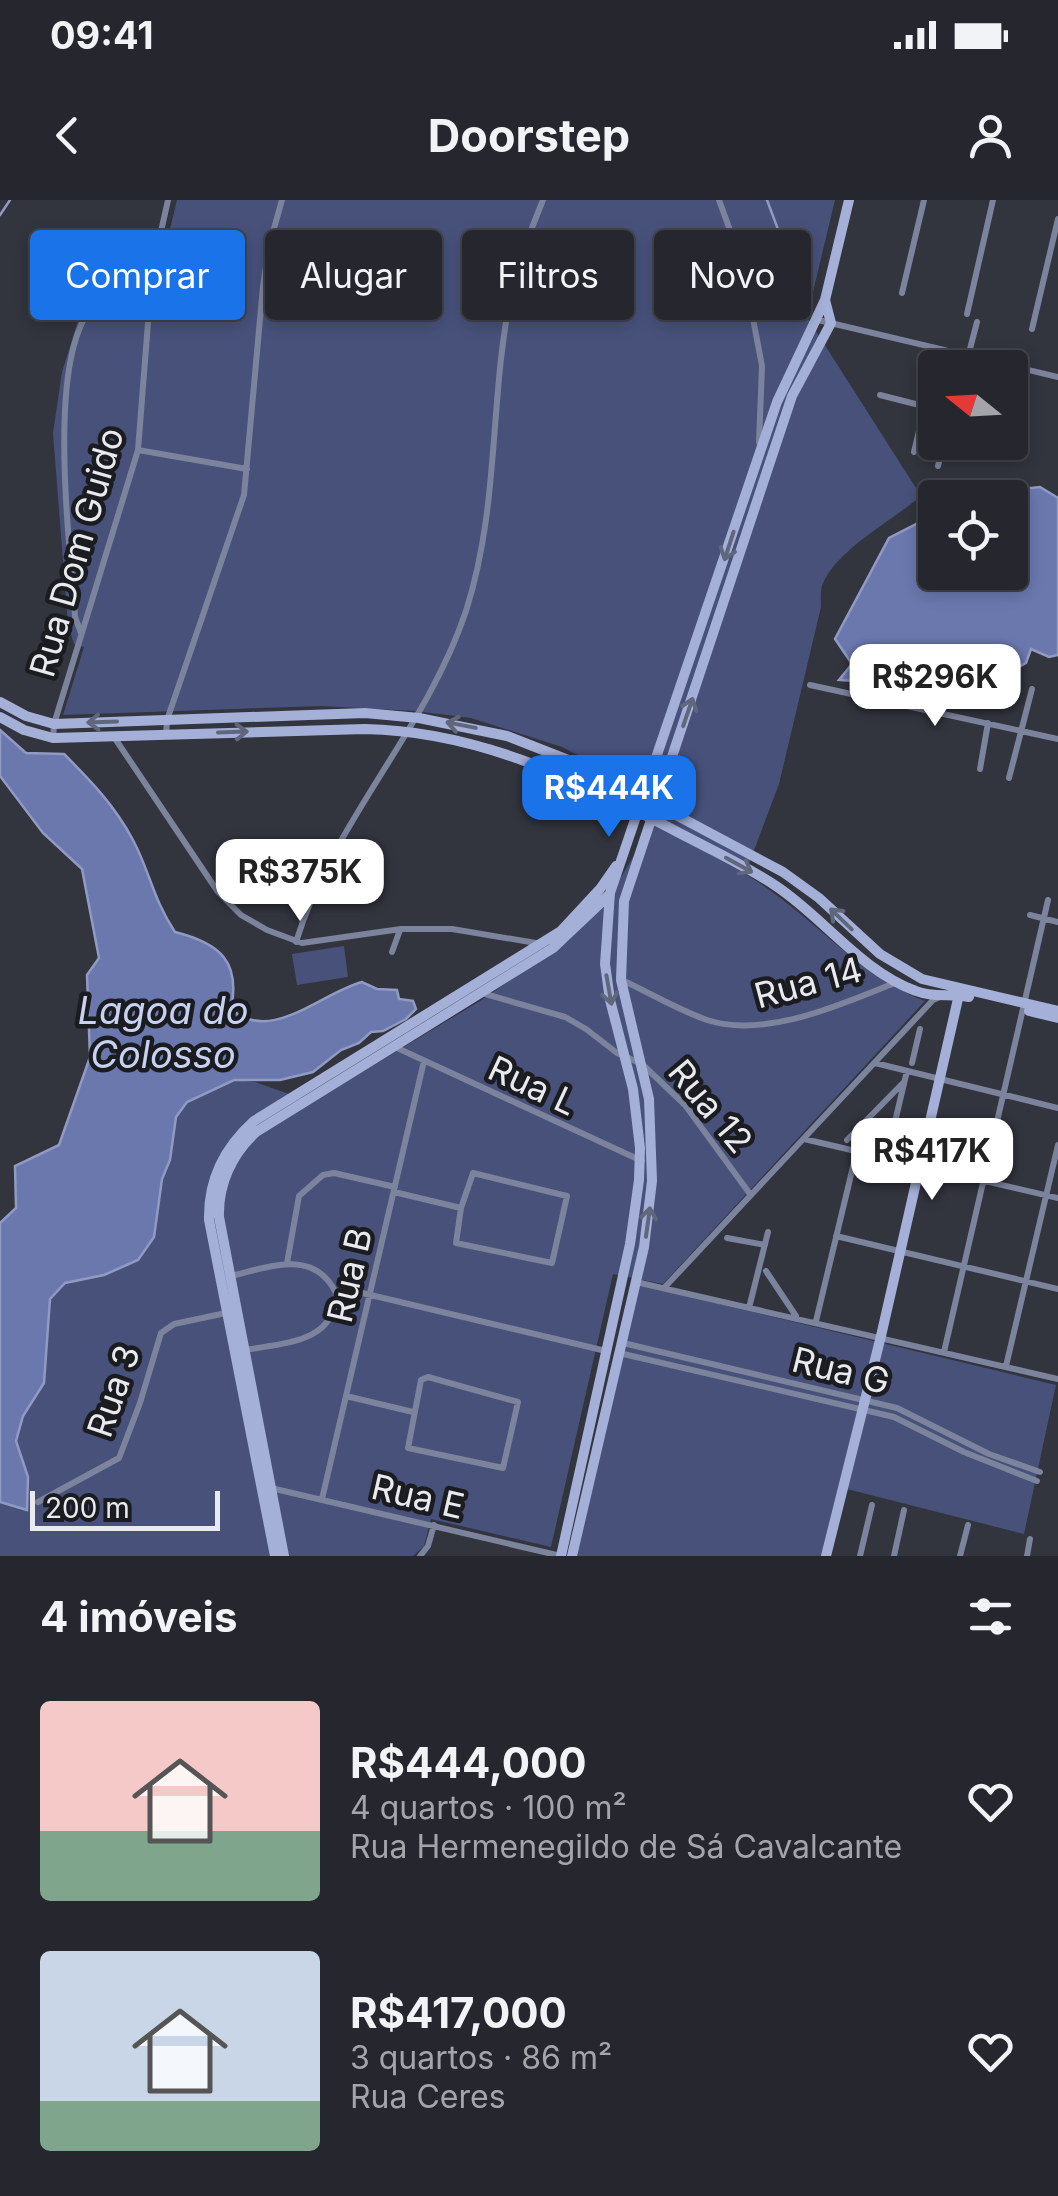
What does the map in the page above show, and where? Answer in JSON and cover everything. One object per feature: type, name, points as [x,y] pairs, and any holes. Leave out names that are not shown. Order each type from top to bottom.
[{"type":"street","name":"Rua Dom Guido","points":[[161,230],[168,200]]},
{"type":"street","points":[[166,735],[167,720],[234,529],[246,469],[268,246],[282,200]]},
{"type":"street","points":[[296,942],[316,885],[419,718],[450,654],[481,561],[511,294],[542,200]]},
{"type":"street","points":[[719,200],[743,266],[762,366],[760,453]]},
{"type":"street","points":[[572,1556],[615,1349],[640,1160],[628,1058],[608,984],[605,948],[610,893],[783,386],[825,300],[849,200]]},
{"type":"street","points":[[902,293],[924,200]]},
{"type":"street","points":[[967,314],[993,200]]},
{"type":"street","points":[[1032,329],[1058,219]]},
{"type":"street","points":[[561,1556],[648,1220],[653,1165],[649,1100],[620,980],[624,901],[792,396],[831,324],[825,300]]},
{"type":"street","points":[[82,634],[75,617],[62,461],[76,342],[85,320]]},
{"type":"street","name":"Rua Dom Guido","points":[[53,738],[54,724],[138,450],[147,320]]},
{"type":"street","points":[[818,320],[946,350]]},
{"type":"street","points":[[969,350],[977,322]]},
{"type":"street","points":[[1028,370],[1058,377]]},
{"type":"street","points":[[880,395],[918,404]]},
{"type":"street","points":[[914,452],[918,435]]},
{"type":"street","points":[[138,450],[246,469]]},
{"type":"street","points":[[938,466],[940,460]]},
{"type":"street","points":[[810,685],[1058,739]]},
{"type":"street","points":[[1009,778],[1032,689]]},
{"type":"street","points":[[0,702],[26,716],[54,724],[365,713],[470,726],[540,747],[783,872],[819,898],[880,954],[928,981],[1058,1014]]},
{"type":"street","points":[[0,717],[24,730],[53,738],[300,730],[409,731],[465,741],[534,762],[640,813],[773,884],[896,982],[943,996]]},
{"type":"street","points":[[980,769],[988,723]]},
{"type":"street","points":[[114,736],[218,892],[241,915],[296,942],[341,940],[401,929],[452,929],[548,946]]},
{"type":"street","points":[[284,1556],[208,1214],[217,1170],[239,1135],[254,1121],[548,946],[582,911],[627,849]]},
{"type":"street","points":[[275,1556],[245,1350],[232,1311],[231,1276],[218,1212],[222,1186],[236,1154],[256,1132],[482,993],[590,917],[610,893]]},
{"type":"street","points":[[944,1352],[1048,900]]},
{"type":"street","points":[[1030,915],[1058,922]]},
{"type":"street","points":[[392,952],[401,929]]},
{"type":"street","name":"Rua 14","points":[[620,980],[706,1019],[734,1025],[786,1019],[896,982]]},
{"type":"street","points":[[664,1288],[933,1000],[957,990]]},
{"type":"street","points":[[826,1556],[921,1165],[957,990]]},
{"type":"street","name":"Rua 12","points":[[482,993],[565,1017],[642,1064],[685,1105],[750,1194]]},
{"type":"street","points":[[888,1150],[920,1029]]},
{"type":"street","name":"Rua L","points":[[393,1047],[653,1165]]},
{"type":"street","name":"Rua B","points":[[322,1499],[424,1062]]},
{"type":"street","points":[[874,1063],[910,1068],[938,1080],[1058,1108]]},
{"type":"street","points":[[848,1140],[904,1082]]},
{"type":"street","points":[[803,1138],[1058,1198]]},
{"type":"street","points":[[1006,1366],[1058,1145]]},
{"type":"street","points":[[816,1321],[857,1150]]},
{"type":"street","points":[[287,1264],[299,1196],[325,1174],[334,1172],[461,1208]]},
{"type":"street","points":[[473,1173],[564,1194],[567,1201],[553,1261],[547,1264],[456,1243],[461,1208],[473,1173]]},
{"type":"street","points":[[749,1308],[768,1232]]},
{"type":"street","points":[[836,1236],[1058,1289]]},
{"type":"street","points":[[727,1238],[765,1246]]},
{"type":"street","points":[[231,1276],[287,1264],[308,1265],[318,1270],[336,1293],[333,1314],[320,1331],[306,1339],[245,1350]]},
{"type":"street","points":[[766,1271],[796,1317]]},
{"type":"street","points":[[635,1282],[1058,1379]]},
{"type":"street","name":"Rua G","points":[[336,1293],[354,1292],[862,1404],[896,1408],[1035,1476]]},
{"type":"street","name":"Rua 3","points":[[38,1502],[119,1458],[161,1333],[174,1324],[232,1311]]},
{"type":"street","points":[[424,1377],[514,1399],[519,1404],[505,1466],[498,1469],[408,1448],[413,1412],[424,1377]]},
{"type":"street","points":[[346,1396],[413,1412]]},
{"type":"street","name":"Rua E","points":[[266,1488],[561,1556]]},
{"type":"street","points":[[860,1556],[872,1505]]},
{"type":"street","points":[[894,1556],[904,1510]]},
{"type":"street","points":[[420,1556],[428,1546],[434,1525]]},
{"type":"street","points":[[960,1556],[968,1525]]},
{"type":"street","points":[[1027,1556],[1030,1540]]},
{"type":"shaded area","points":[[177,200],[835,200],[811,300],[811,230],[654,230],[654,320],[809,320],[918,491],[918,498],[841,558],[823,583],[821,607],[779,784],[745,874],[876,975],[925,1001],[663,1284],[613,1274],[551,1547],[431,1519],[424,1546],[413,1556],[0,1556],[0,1502],[26,1510],[28,1477],[16,1441],[23,1416],[44,1383],[50,1299],[65,1283],[104,1275],[162,1179],[170,1160],[176,1117],[187,1102],[234,1080],[255,1082],[312,1102],[480,1001],[568,941],[604,905],[667,801],[562,747],[471,718],[321,706],[63,715],[84,647],[74,644],[68,625],[53,433],[62,372],[78,320],[245,320],[245,230],[170,230]]},
{"type":"shaded area","points":[[344,946],[348,977],[297,985],[292,954]]},
{"type":"shaded area","points":[[636,1284],[1056,1385],[1024,1534],[839,1487],[822,1556],[574,1556]]},
{"type":"water","points":[[1040,487],[1058,498],[1058,655],[1049,657],[1031,649],[1026,663],[996,680],[914,662],[915,685],[839,680],[852,664],[835,639],[889,538],[918,522],[918,590],[1028,590],[1028,488]]},
{"type":"water","name":"Lagoa do Colosso","points":[[0,730],[26,753],[64,754],[102,794],[133,840],[175,932],[204,942],[229,966],[233,978],[231,1009],[246,1018],[279,1019],[362,982],[377,989],[397,990],[399,999],[413,1001],[416,1009],[406,1019],[383,1031],[371,1032],[359,1043],[341,1050],[313,1072],[280,1080],[234,1080],[187,1102],[176,1117],[154,1237],[138,1260],[104,1275],[65,1283],[50,1299],[44,1383],[23,1416],[16,1441],[28,1477],[27,1510],[0,1502],[0,1223],[16,1208],[15,1166],[59,1145],[90,1057],[87,975],[99,958],[82,869],[43,833],[0,776]]},
{"type":"waterway","points":[[0,215],[10,200]]},
{"type":"waterway","points":[[767,200],[778,230]]}]
